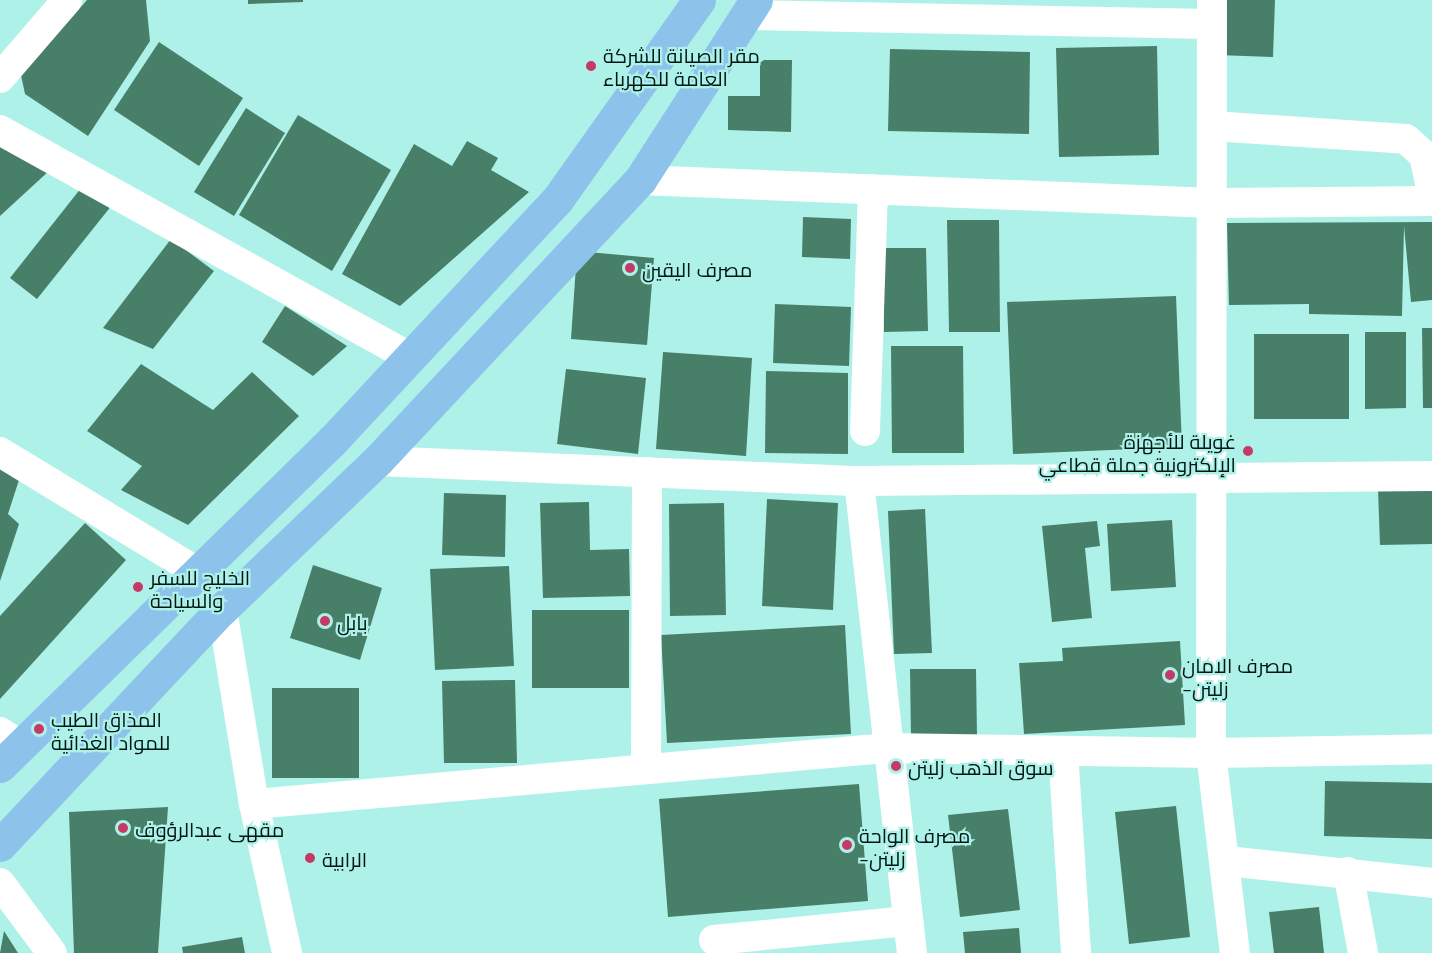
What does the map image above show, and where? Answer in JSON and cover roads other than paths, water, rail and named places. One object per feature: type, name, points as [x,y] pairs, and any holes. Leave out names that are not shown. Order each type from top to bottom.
[{"type":"main road","points":[[7,748],[199,573],[333,441],[408,356],[557,200],[699,0]]},
{"type":"main road","points":[[0,845],[222,609],[377,461],[640,180],[751,7]]},
{"type":"street","points":[[0,78],[67,0]]},
{"type":"street","points":[[751,7],[1211,12],[1213,203],[1211,753],[1227,861],[1235,953]]},
{"type":"street","points":[[1212,126],[1407,138],[1424,155],[1432,194]]},
{"type":"street","points":[[0,130],[408,356]]},
{"type":"street","points":[[640,180],[1213,203],[1432,201]]},
{"type":"street","points":[[865,431],[873,189]]},
{"type":"street","points":[[0,452],[199,573]]},
{"type":"street","points":[[377,461],[859,481],[1213,480],[1432,476]]},
{"type":"street","points":[[646,769],[647,472]]},
{"type":"street","points":[[859,481],[886,748],[912,953]]},
{"type":"street","points":[[222,609],[254,804],[287,953]]},
{"type":"street","points":[[254,804],[886,748],[1211,753],[1432,749]]},
{"type":"street","points":[[1063,751],[1076,953]]},
{"type":"street","points":[[1227,861],[1348,872],[1432,883]]},
{"type":"street","points":[[1348,872],[1363,953]]},
{"type":"street","points":[[0,883],[52,953]]},
{"type":"street","points":[[714,940],[908,921]]},
{"type":"place","name":"مقر الصيانة للشركة العامة للكهرباء","points":[[591,66]]},
{"type":"place","name":"مصرف اليقين","points":[[630,268]]},
{"type":"place","name":"غويلة للأجهزة الإلكترونية جملة قطاعي","points":[[1248,451]]},
{"type":"place","name":"الخليج للسفر والسياحة","points":[[138,587]]},
{"type":"place","name":"بابل","points":[[325,621]]},
{"type":"place","name":"مصرف الامان -زليتن","points":[[1170,675]]},
{"type":"place","name":"المذاق الطيب للمواد الغذائية","points":[[39,729]]},
{"type":"place","name":"سوق الذهب زليتن","points":[[896,766]]},
{"type":"place","name":"مقهى عبدالرؤوف","points":[[123,828]]},
{"type":"place","name":"مصرف الواحة -زليتن","points":[[847,845]]},
{"type":"place","name":"الرابية","points":[[310,858]]}]
